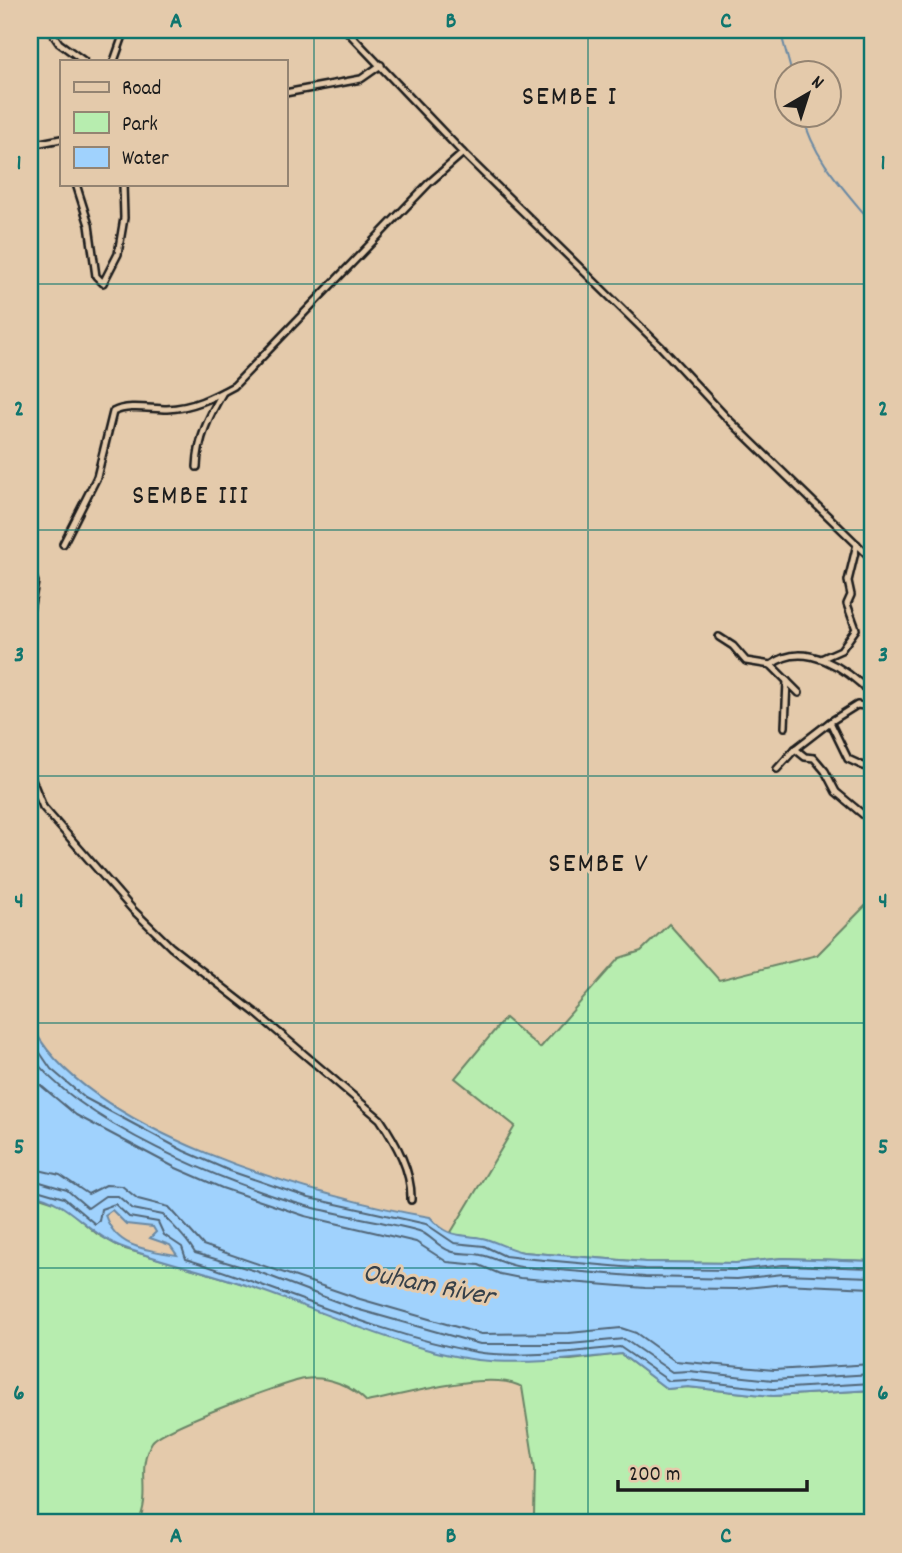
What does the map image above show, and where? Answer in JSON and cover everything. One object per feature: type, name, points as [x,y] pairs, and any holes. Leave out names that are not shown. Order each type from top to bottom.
[{"type":"street","points":[[50,30],[59,43],[84,60]]},
{"type":"street","points":[[114,60],[125,30]]},
{"type":"street","points":[[346,30],[463,153],[660,346],[724,416],[872,559]]},
{"type":"street","points":[[287,93],[361,79],[381,65]]},
{"type":"street","points":[[30,145],[60,139]]},
{"type":"street","points":[[63,544],[97,477],[113,412],[121,408],[168,409],[194,406],[223,392],[248,374],[429,183],[463,153]]},
{"type":"street","points":[[77,186],[89,225],[96,276],[103,283],[118,254],[124,218],[123,186]]},
{"type":"street","points":[[197,467],[201,437],[223,392]]},
{"type":"street","points":[[820,659],[841,650],[856,629],[847,604],[851,595],[848,581],[857,544]]},
{"type":"street","points":[[30,569],[35,582],[30,611]]},
{"type":"street","points":[[719,638],[733,646],[746,661],[771,665],[799,692]]},
{"type":"street","points":[[771,665],[780,658],[796,653],[827,660],[872,695]]},
{"type":"street","points":[[785,727],[787,681]]},
{"type":"street","points":[[777,769],[794,749],[830,722],[857,705],[872,707]]},
{"type":"street","points":[[830,722],[848,759],[872,770]]},
{"type":"street","points":[[794,749],[814,758],[825,771],[836,792],[872,822]]},
{"type":"street","points":[[30,775],[43,807],[133,910],[171,947],[257,1014],[380,1119],[411,1181],[411,1200]]},
{"type":"street","points":[[866,853],[872,849]]},
{"type":"green space","points":[[872,899],[872,1261],[782,1258],[736,1263],[645,1262],[523,1252],[507,1249],[486,1239],[450,1234],[515,1126],[455,1078],[505,1018],[540,1048],[619,958],[641,951],[669,924],[719,980],[817,955]]},
{"type":"green space","points":[[30,1194],[61,1204],[97,1234],[122,1248],[251,1286],[425,1347],[478,1360],[571,1360],[621,1354],[667,1389],[688,1387],[773,1396],[872,1390],[872,1523],[518,1523],[534,1515],[535,1469],[522,1387],[508,1382],[469,1382],[367,1402],[338,1383],[313,1378],[292,1382],[249,1397],[160,1435],[152,1442],[147,1452],[144,1501],[138,1523],[30,1523]]},
{"type":"water","name":"Ouham River","points":[[30,1021],[56,1060],[97,1095],[148,1126],[207,1153],[268,1176],[383,1208],[430,1217],[444,1229],[456,1234],[486,1239],[523,1252],[645,1262],[736,1263],[782,1258],[872,1261],[872,1390],[773,1396],[688,1387],[667,1389],[621,1354],[513,1362],[450,1355],[393,1339],[278,1296],[125,1248],[100,1235],[56,1203],[30,1194]],"holes":[[[112,1210],[126,1224],[153,1227],[156,1232],[150,1238],[170,1245],[177,1255],[143,1249],[124,1241],[110,1226],[105,1215]]]},
{"type":"waterway","points":[[780,30],[788,60]]},
{"type":"waterway","points":[[808,130],[822,160],[872,223]]},
{"type":"district","name":"SEMBE I","points":[[570,99]]},
{"type":"district","name":"SEMBE III","points":[[191,498]]},
{"type":"district","name":"SEMBE V","points":[[599,866]]}]
